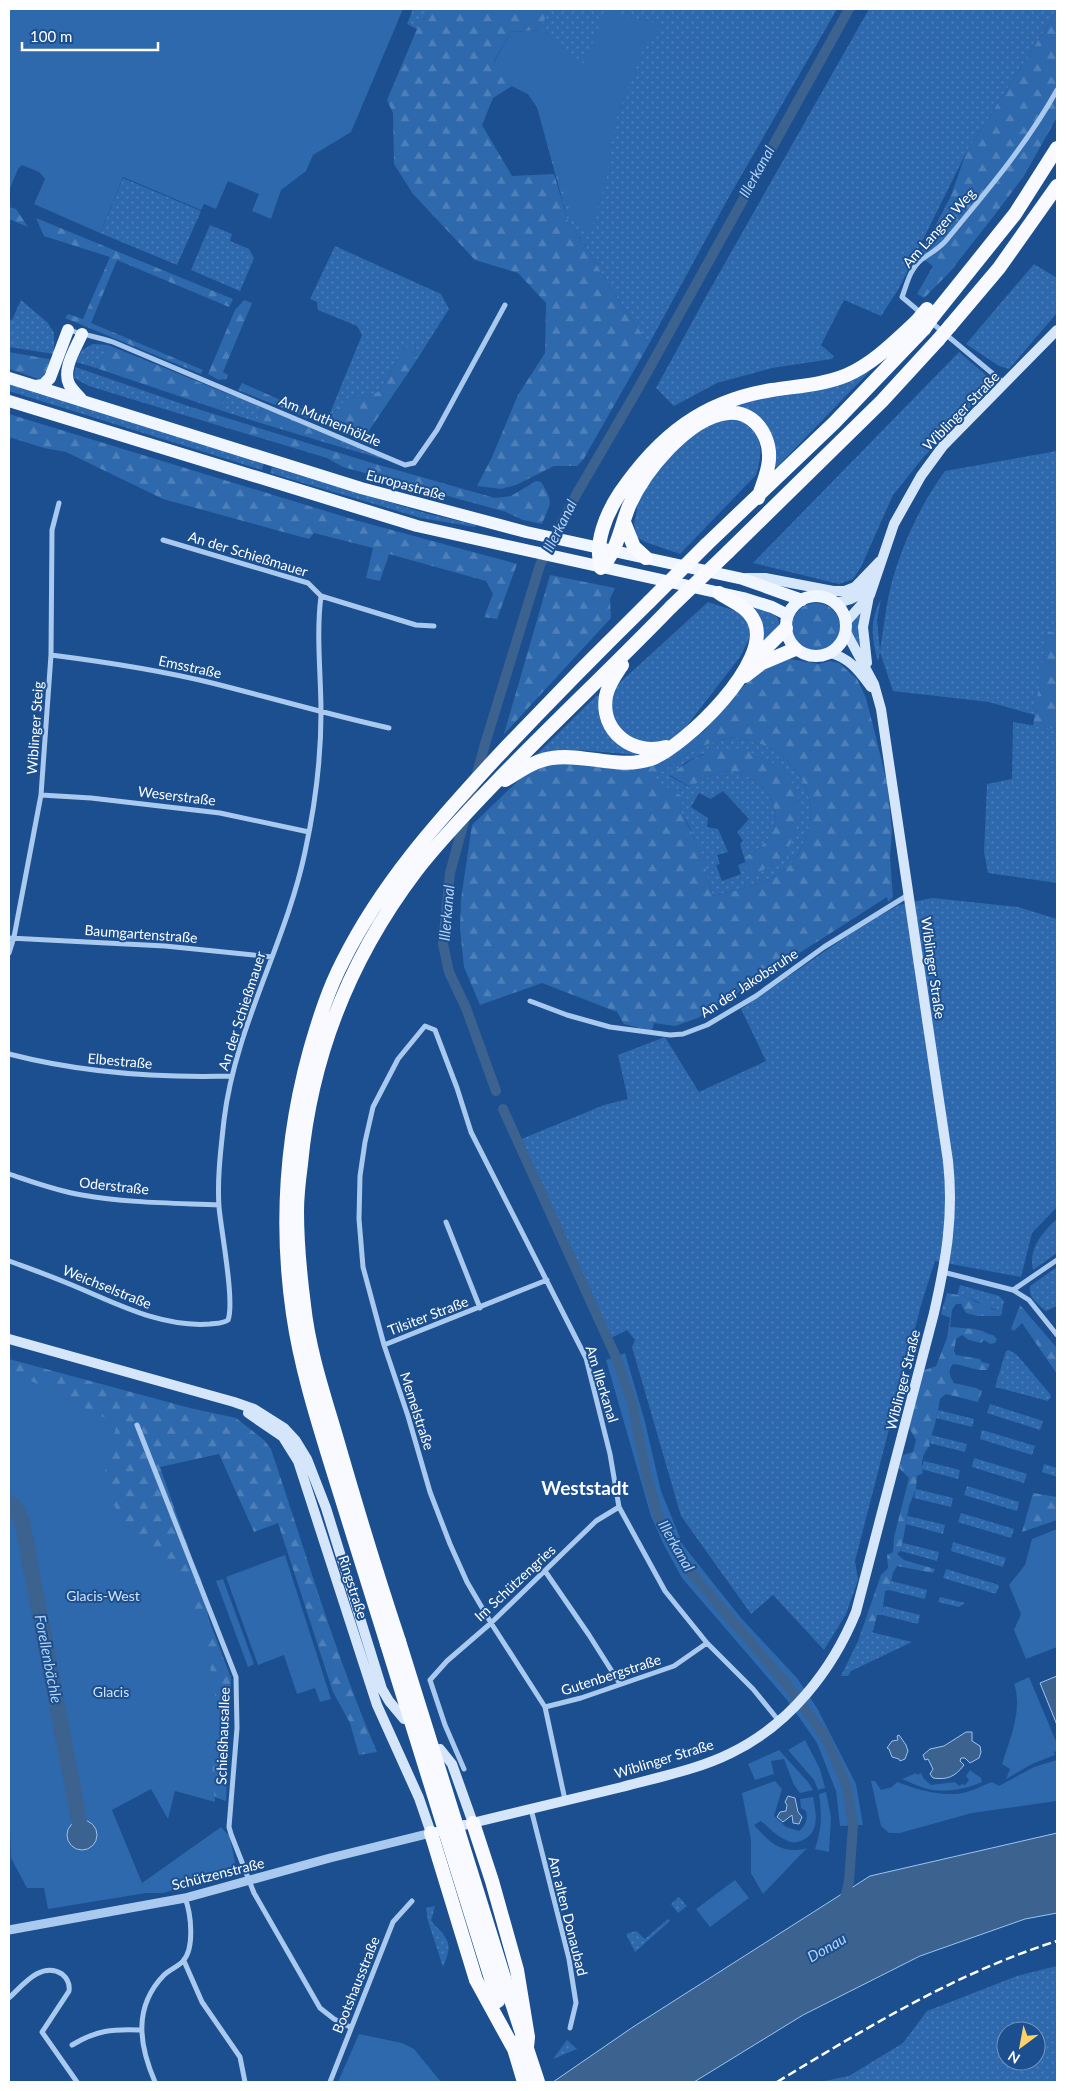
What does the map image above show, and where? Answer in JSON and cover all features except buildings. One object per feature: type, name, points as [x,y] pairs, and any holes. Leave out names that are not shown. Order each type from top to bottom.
[{"type":"highway","points":[[524,2082],[521,2049],[393,1642],[308,1391],[293,1316],[286,1256],[285,1207],[293,1122],[305,1069],[322,1008],[343,962],[375,906],[421,840],[504,750],[649,602],[836,420],[931,312],[966,277],[1014,214],[1057,148]]},
{"type":"highway","points":[[393,1642],[375,1570],[320,1381],[304,1308],[296,1208],[304,1128],[316,1073],[332,1023],[357,963],[386,913],[426,859],[542,735],[670,607],[882,401],[938,340],[999,268],[1057,186]]},
{"type":"highway","points":[[601,568],[598,548],[605,523],[616,498],[645,459],[677,429],[701,413],[719,405],[771,390],[831,380],[863,367],[920,325]]},
{"type":"highway","points":[[601,568],[614,551],[628,508],[644,480],[669,450],[694,427],[706,420],[726,413],[744,415],[761,428],[770,456],[758,498]]},
{"type":"highway","points":[[624,522],[634,547],[646,558]]},
{"type":"highway","points":[[719,593],[741,606],[755,622],[756,640],[753,654],[747,666]]},
{"type":"highway","points":[[489,790],[534,763],[544,760],[577,757],[609,762],[638,762],[662,754],[689,735],[731,689],[747,666],[787,621]]},
{"type":"highway","points":[[636,643],[608,688],[605,708],[608,721],[618,736],[636,747],[651,750],[674,745]]},
{"type":"highway","points":[[731,689],[762,663],[795,649]]},
{"type":"highway","points":[[468,1824],[492,1881],[517,1970],[528,2037],[521,2049]]},
{"type":"highway","points":[[435,1832],[476,1980],[521,2049],[538,2082]]},
{"type":"main road","points":[[35,386],[43,385],[50,378],[68,330]]},
{"type":"main road","name":"Wiblinger Straße","points":[[468,1824],[565,1801],[702,1764],[731,1753],[753,1740],[778,1721],[810,1690],[850,1627],[861,1596],[932,1323],[943,1272],[951,1219],[950,1180],[884,729],[877,696],[869,674],[846,627],[870,595],[894,524],[921,476],[943,446],[1057,330]]},
{"type":"main road","points":[[82,334],[70,360],[67,377],[69,385],[82,400]]},
{"type":"main road","name":"Europastraße","points":[[9,378],[361,488],[526,532],[743,578],[802,600]]},
{"type":"main road","points":[[9,401],[417,526],[719,593],[772,607],[787,621]]},
{"type":"main road","points":[[743,578],[765,578],[832,591],[845,591],[855,587],[882,558]]},
{"type":"main road","name":"Wiblinger Straße","points":[[834,602],[853,600],[876,577]]},
{"type":"main road","points":[[869,674],[863,637],[864,618],[870,595]]},
{"type":"main road","points":[[818,596],[834,602],[840,608],[846,627],[843,641],[830,654],[816,657],[801,653],[795,649],[790,643],[787,621],[791,609],[802,600],[818,596]]},
{"type":"main road","name":"Wiblinger Straße","points":[[830,654],[843,658],[858,669],[877,696]]},
{"type":"main road","name":"Ringstraße","points":[[9,1339],[254,1409],[273,1420],[296,1441],[307,1459],[316,1481],[382,1689],[388,1701],[404,1719]]},
{"type":"main road","name":"Ringstraße","points":[[200,1394],[243,1410],[267,1425],[283,1437],[298,1461],[377,1705],[435,1832]]},
{"type":"main road","points":[[440,1749],[452,1764],[468,1824]]},
{"type":"street","name":"Am Langen Weg","points":[[1006,384],[902,297],[912,270],[920,261],[944,243],[978,202],[1043,115],[1057,90]]},
{"type":"street","name":"Am Muthenhölzle","points":[[68,330],[113,342],[401,464],[409,465],[418,459],[437,430],[505,305]]},
{"type":"street","name":"Wiblinger Steig","points":[[9,953],[41,795],[51,655],[52,530],[60,503]]},
{"type":"street","name":"An der Schießmauer","points":[[163,540],[308,582],[321,596],[416,625],[434,626]]},
{"type":"street","name":"An der Schießmauer","points":[[228,1320],[229,1291],[219,1205],[220,1161],[224,1118],[232,1076],[240,1048],[296,886],[309,832],[320,754],[321,713],[318,620],[321,596]]},
{"type":"street","name":"Emsstraße","points":[[51,655],[125,665],[212,683],[321,713]]},
{"type":"street","points":[[321,713],[389,728]]},
{"type":"street","name":"Weserstraße","points":[[41,795],[91,798],[220,813],[309,832]]},
{"type":"street","name":"An der Jakobsruhe","points":[[530,1001],[567,1015],[610,1027],[670,1035],[683,1034],[707,1025],[756,996],[824,947],[908,895]]},
{"type":"street","name":"Baumgartenstraße","points":[[11,938],[165,946],[272,957]]},
{"type":"street","name":"Memelstraße","points":[[435,1030],[425,1026],[398,1059],[373,1107],[360,1176],[359,1219],[363,1267],[384,1345],[408,1416],[430,1492],[450,1544],[468,1582],[491,1623],[545,1707],[565,1801]]},
{"type":"street","name":"Am Illerkanal","points":[[435,1030],[471,1132],[586,1358],[610,1454],[618,1507],[665,1592],[707,1643],[753,1689],[778,1721]]},
{"type":"street","name":"Elbestraße","points":[[9,1054],[80,1069],[188,1078],[232,1076]]},
{"type":"street","name":"Oderstraße","points":[[9,1174],[51,1188],[87,1196],[219,1205]]},
{"type":"street","name":"Tilsiter Straße","points":[[446,1222],[480,1308]]},
{"type":"street","points":[[1013,1290],[1057,1260]]},
{"type":"street","name":"Weichselstraße","points":[[9,1261],[66,1282],[140,1314],[157,1319],[179,1323],[204,1324],[224,1323],[228,1320]]},
{"type":"street","points":[[943,1272],[1013,1290],[1028,1300],[1057,1335]]},
{"type":"street","name":"Tilsiter Straße","points":[[384,1345],[546,1280]]},
{"type":"street","name":"Schießhausallee","points":[[137,1425],[236,1677],[237,1728],[229,1827],[249,1881],[320,2008],[334,2019],[350,2026]]},
{"type":"street","name":"Im Schützengries","points":[[464,1769],[445,1725],[430,1680],[447,1661],[491,1623],[596,1521],[618,1507]]},
{"type":"street","points":[[545,1571],[590,1635],[620,1684]]},
{"type":"street","name":"Gutenbergstraße","points":[[545,1707],[581,1698],[674,1666],[707,1643]]},
{"type":"street","name":"Am alten Donaubad","points":[[531,1809],[570,1959],[576,2002],[570,2028]]},
{"type":"street","name":"Schützenstraße","points":[[9,1930],[185,1898],[321,1860],[435,1832]]},
{"type":"street","points":[[155,2082],[144,2051],[140,2030],[146,2005],[153,1990],[164,1974],[184,1960],[190,1945],[191,1930],[185,1898]]},
{"type":"street","name":"Bootshausstraße","points":[[330,2082],[350,2026],[393,1922],[412,1901]]},
{"type":"street","points":[[184,1960],[202,2002],[240,2057],[245,2082]]},
{"type":"street","points":[[9,1998],[37,1972],[52,1970],[67,1978],[70,1985],[69,1991],[42,2032],[77,2082]]},
{"type":"street","points":[[72,2045],[85,2037],[107,2030],[140,2030]]},
{"type":"green space","points":[[9,9],[403,9],[351,132],[313,155],[306,171],[281,190],[271,219],[252,211],[259,194],[228,181],[216,209],[204,204],[201,210],[123,177],[100,233],[34,204],[45,179],[39,172],[22,165],[18,169],[9,191]]},
{"type":"green space","points":[[413,9],[431,9],[417,29],[407,24]]},
{"type":"green space","points":[[431,9],[549,9],[540,30],[511,32],[494,61],[512,86],[493,98],[482,125],[512,176],[554,174],[568,221],[649,344],[583,460],[577,466],[554,466],[516,485],[501,489],[477,486],[492,457],[518,395],[545,353],[546,303],[518,273],[475,260],[413,194],[394,164],[393,113],[387,100],[417,29]]},
{"type":"green space","points":[[549,9],[837,9],[730,195],[649,344],[568,221],[537,107],[528,94],[512,86]]},
{"type":"green space","points":[[606,9],[631,18],[666,25],[641,53],[614,126],[606,182],[589,236],[572,217],[537,107],[528,94],[512,86],[494,62],[511,32],[540,30],[551,36],[584,64]]},
{"type":"green space","points":[[869,9],[1057,9],[1057,11],[966,153],[898,290],[881,316],[844,300],[821,345],[834,356],[832,359],[772,368],[717,383],[674,406],[656,388]]},
{"type":"green space","points":[[1057,11],[1057,117],[1024,176],[949,273],[924,298],[917,294],[933,266],[919,256],[950,198],[966,153]]},
{"type":"green space","points":[[123,178],[201,211],[177,265],[100,233]]},
{"type":"green space","points":[[9,207],[16,209],[28,227],[9,219]]},
{"type":"green space","points":[[36,218],[233,299],[229,307],[117,260],[91,323],[203,370],[201,374],[65,318],[68,314],[83,319],[110,257],[44,236]]},
{"type":"green space","points":[[210,225],[232,234],[230,241],[249,249],[254,258],[240,291],[191,270]]},
{"type":"green space","points":[[335,246],[441,294],[449,309],[416,361],[415,345],[404,349],[379,391],[367,397],[348,398],[328,418],[362,335],[357,326],[318,310],[317,302],[310,299]]},
{"type":"green space","points":[[1034,264],[1057,278],[1057,313],[1009,369],[999,366],[966,344]]},
{"type":"green space","points":[[21,300],[48,323],[54,333],[54,354],[9,347],[9,319],[12,320]]},
{"type":"green space","points":[[244,300],[252,303],[223,372],[228,375],[226,379],[219,380],[208,374],[235,310]]},
{"type":"green space","points":[[93,344],[108,345],[96,368],[76,362],[82,350]]},
{"type":"green space","points":[[415,344],[416,361],[362,441],[297,414],[300,408],[328,418],[348,398],[367,397],[379,391],[404,349]]},
{"type":"green space","points":[[108,345],[226,393],[220,410],[96,368]]},
{"type":"green space","points":[[9,352],[54,360],[46,376],[39,379],[9,369]]},
{"type":"green space","points":[[959,352],[994,382],[922,459],[893,495],[861,567],[853,579],[839,584],[753,563]]},
{"type":"green space","points":[[75,367],[191,407],[187,416],[89,386],[74,378]]},
{"type":"green space","points":[[871,370],[777,467],[772,466],[773,447],[729,407],[763,397],[848,380]]},
{"type":"green space","points":[[242,383],[296,407],[293,412],[238,390]]},
{"type":"green space","points":[[9,384],[264,463],[262,470],[9,391]]},
{"type":"green space","points":[[226,393],[262,407],[257,422],[220,410]]},
{"type":"green space","points":[[191,407],[372,463],[495,498],[511,496],[536,481],[541,482],[548,494],[549,507],[542,524],[523,520],[506,512],[343,467],[327,458],[187,416]]},
{"type":"green space","points":[[262,407],[339,439],[337,446],[257,422]]},
{"type":"green space","points":[[9,414],[355,520],[517,564],[497,619],[484,617],[493,594],[486,581],[389,554],[380,581],[366,578],[373,548],[314,533],[309,539],[163,499],[66,452],[44,448],[9,437]]},
{"type":"green space","points":[[730,418],[741,421],[755,432],[760,447],[759,465],[756,475],[680,554],[645,542],[637,537],[634,524],[638,504],[648,483],[656,472],[695,432],[707,423]]},
{"type":"green space","points":[[339,439],[390,461],[337,446]]},
{"type":"green space","points":[[1057,451],[1057,634],[1047,632],[1035,715],[989,702],[893,691],[880,652],[878,661],[873,637],[873,622],[881,599],[877,620],[880,651],[889,594],[898,561],[918,514],[945,471]]},
{"type":"green space","points":[[272,467],[425,513],[476,525],[475,527],[421,518],[270,473]]},
{"type":"green space","points":[[550,575],[615,588],[610,599],[611,618],[504,734]]},
{"type":"green space","points":[[708,602],[742,613],[751,629],[749,639],[740,657],[682,732],[668,741],[653,745],[634,741],[622,733],[614,721],[610,695],[614,688]]},
{"type":"green space","points":[[746,603],[775,615],[778,619],[779,624],[775,633],[757,650]]},
{"type":"green space","points":[[811,603],[821,603],[833,610],[840,622],[840,632],[833,644],[821,651],[811,651],[803,647],[796,640],[792,632],[792,622],[796,614],[803,607]]},
{"type":"green space","points":[[862,607],[859,626],[861,648],[859,649],[853,636],[852,623]]},
{"type":"green space","points":[[1047,631],[1057,634],[1057,729],[1033,726]]},
{"type":"green space","points":[[790,659],[819,664],[830,661],[839,663],[857,679],[866,698],[887,782],[892,830],[890,857],[893,897],[888,902],[887,897],[698,1018],[675,1026],[654,1023],[652,1031],[624,1024],[617,1012],[542,983],[480,1005],[464,967],[460,929],[461,899],[472,825],[523,776],[542,766],[563,762],[647,766],[673,755],[705,730],[749,680],[781,660]],"holes":[[[735,737],[768,747],[790,763],[805,785],[811,811],[810,824],[801,849],[788,867],[780,873],[762,882],[713,896],[700,849],[679,808],[685,798],[653,779],[672,763],[700,747]]]},
{"type":"green space","points":[[597,695],[601,697],[601,712],[638,752],[637,755],[579,750],[535,756]]},
{"type":"green space","points":[[1013,722],[1057,729],[1057,883],[988,873],[984,852],[987,784],[1012,779]]},
{"type":"green space","points":[[735,737],[768,747],[779,754],[790,763],[805,785],[811,811],[810,824],[801,849],[788,867],[772,878],[762,882],[713,896],[691,829],[673,801],[653,779],[681,757],[700,747]],"holes":[[[703,754],[799,800],[769,867],[750,876],[746,862],[738,865],[741,874],[722,881],[716,865],[720,864],[717,855],[728,852],[718,829],[707,827],[708,818],[691,807],[699,793],[711,799],[723,791],[749,819],[737,832],[743,841],[740,844],[744,857],[762,846],[772,832],[775,823],[773,805],[762,787],[754,780],[734,772],[717,774],[689,787],[670,776],[686,762]]]},
{"type":"green space","points":[[735,748],[763,757],[785,773],[792,783],[799,809],[794,835],[786,852],[777,862],[750,877],[744,857],[762,846],[772,832],[775,823],[773,805],[764,789],[760,784],[734,772],[717,774],[690,787],[670,775],[700,756],[717,750]]},
{"type":"green space","points":[[932,898],[1018,907],[1057,919],[1057,1207],[1032,1233],[1021,1277],[935,1261],[921,1305],[855,1561],[858,1580],[846,1614],[824,1650],[773,1595],[751,1614],[681,1516],[632,1347],[635,1340],[627,1330],[611,1338],[519,1140],[604,1105],[628,1099],[618,1055],[665,1037],[699,1092],[766,1061],[741,1009],[866,923],[899,905]]},
{"type":"green space","points":[[1057,1219],[1057,1253],[1033,1270],[1033,1255],[1038,1241]]},
{"type":"green space","points":[[1057,1267],[1057,1306],[1046,1311],[1036,1303],[1030,1294],[1030,1286]]},
{"type":"green space","points":[[960,1285],[999,1296],[1004,1301],[1001,1316],[998,1311],[965,1296],[957,1295]]},
{"type":"green space","points":[[947,1293],[965,1296],[978,1303],[985,1301],[992,1305],[991,1309],[998,1311],[1001,1316],[977,1316],[966,1313],[961,1304],[956,1304],[952,1310],[950,1327],[980,1330],[993,1335],[997,1339],[995,1343],[990,1344],[984,1340],[981,1343],[969,1340],[962,1335],[956,1339],[954,1351],[956,1355],[980,1359],[982,1362],[990,1364],[987,1370],[978,1370],[953,1364],[951,1367],[950,1374],[954,1383],[982,1391],[978,1402],[946,1394],[940,1399],[929,1443],[930,1446],[923,1458],[923,1473],[917,1476],[916,1489],[909,1506],[901,1551],[897,1554],[904,1560],[935,1569],[933,1573],[897,1566],[893,1573],[889,1590],[885,1591],[882,1615],[877,1615],[873,1631],[858,1641],[881,1575],[888,1568],[887,1555],[893,1552],[894,1537],[909,1478],[899,1468],[903,1455],[913,1452],[916,1440],[908,1426],[922,1371],[936,1366],[947,1338],[950,1318],[941,1314]]},
{"type":"green space","points":[[1020,1305],[1057,1348],[1057,1374],[1022,1323],[1014,1331],[1011,1329]]},
{"type":"green space","points":[[1009,1350],[1017,1355],[1050,1394],[1051,1397],[1048,1401],[995,1387],[1006,1351]]},
{"type":"green space","points":[[625,1353],[645,1422],[661,1491],[683,1545],[741,1618],[797,1678],[817,1708],[856,1784],[863,1825],[840,1826],[836,1791],[817,1743],[787,1700],[682,1578],[664,1545],[651,1516],[606,1360]]},
{"type":"green space","name":"Glacis","points":[[9,1359],[190,1408],[236,1418],[264,1440],[271,1449],[334,1640],[377,1752],[359,1755],[350,1723],[333,1692],[278,1523],[254,1532],[219,1454],[160,1467],[201,1579],[209,1620],[231,1678],[226,1801],[128,1768],[107,1809],[125,1886],[9,1485]]},
{"type":"green space","name":"Glacis","points":[[9,1370],[117,1424],[102,1482],[137,1549],[179,1567],[205,1638],[219,1717],[212,1774],[215,1802],[175,1791],[168,1819],[151,1789],[112,1810],[142,1883],[221,1827],[230,1837],[235,1863],[231,1869],[202,1881],[163,1893],[146,1893],[48,1909],[44,1888],[27,1888],[11,1858],[9,1793]]},
{"type":"green space","points":[[990,1404],[1043,1421],[1040,1430],[987,1413]]},
{"type":"green space","points":[[938,1410],[974,1419],[972,1427],[936,1418]]},
{"type":"green space","points":[[982,1430],[1035,1446],[1032,1455],[980,1439]]},
{"type":"green space","points":[[931,1435],[967,1444],[965,1452],[929,1443]]},
{"type":"green space","points":[[974,1458],[1027,1474],[1024,1483],[972,1467]]},
{"type":"green space","points":[[924,1461],[960,1470],[958,1479],[921,1469]]},
{"type":"green space","points":[[1044,1464],[1057,1468],[1057,1477],[1042,1472]]},
{"type":"green space","points":[[967,1486],[1019,1502],[1017,1511],[964,1495]]},
{"type":"green space","points":[[916,1489],[953,1498],[951,1507],[914,1498]]},
{"type":"green space","points":[[1033,1493],[1057,1497],[1057,1520],[1022,1532]]},
{"type":"green space","points":[[961,1513],[1014,1529],[1011,1538],[958,1522]]},
{"type":"green space","points":[[908,1516],[945,1525],[943,1534],[906,1524]]},
{"type":"green space","points":[[1057,1529],[1057,1647],[1026,1659],[1014,1630],[1021,1614],[1009,1585],[1025,1565],[1032,1539]]},
{"type":"green space","points":[[953,1542],[1006,1558],[1003,1567],[951,1551]]},
{"type":"green space","points":[[903,1543],[939,1552],[937,1561],[901,1551]]},
{"type":"green space","points":[[285,1555],[331,1699],[320,1702],[315,1688],[297,1694],[284,1655],[258,1665],[226,1577]]},
{"type":"green space","points":[[946,1569],[999,1585],[996,1594],[943,1578]]},
{"type":"green space","points":[[223,1579],[254,1664],[248,1667],[216,1581]]},
{"type":"green space","points":[[891,1581],[927,1590],[925,1599],[889,1590]]},
{"type":"green space","points":[[940,1597],[965,1603],[959,1607],[938,1602]]},
{"type":"green space","points":[[884,1606],[920,1615],[918,1624],[882,1615]]},
{"type":"green space","points":[[871,1632],[912,1642],[851,1671],[848,1676],[841,1676],[858,1641]]},
{"type":"green space","points":[[1029,1677],[1057,1744],[1057,1751],[1054,1752],[1055,1755],[1032,1764],[1006,1779],[1010,1769],[1002,1764],[1012,1734],[1016,1714],[1017,1704],[1014,1684]]},
{"type":"green space","points":[[805,1740],[820,1769],[825,1788],[818,1790],[814,1780],[788,1750]]},
{"type":"green space","points":[[779,1750],[813,1790],[800,1793],[794,1785],[784,1759],[771,1761],[774,1774],[755,1780],[748,1764]]},
{"type":"green space","points":[[1057,1760],[1057,1801],[972,1813],[900,1833],[889,1833],[881,1826],[871,1781],[875,1781],[881,1790],[892,1787],[897,1782],[942,1794],[961,1793],[992,1782],[999,1786],[1034,1767]]},
{"type":"green space","points":[[970,1770],[981,1778],[982,1782],[956,1790],[928,1789],[902,1779],[916,1773],[917,1775],[921,1773],[924,1779],[931,1785],[955,1782],[959,1786],[965,1785],[969,1780],[966,1776]]},
{"type":"green space","points":[[775,1781],[782,1789],[774,1816],[786,1827],[799,1831],[807,1817],[806,1811],[801,1808],[800,1799],[813,1797],[816,1822],[812,1833],[801,1841],[795,1842],[788,1841],[779,1836],[761,1821],[754,1825],[771,1842],[784,1849],[798,1850],[807,1848],[763,1894],[751,1873],[751,1840],[742,1793]]},
{"type":"green space","points":[[826,1792],[831,1817],[829,1852],[815,1849],[821,1822],[819,1794]]},
{"type":"green space","points":[[735,1880],[749,1898],[710,1927],[696,1909]]},
{"type":"green space","points":[[679,1897],[687,1906],[678,1913],[671,1904]]},
{"type":"green space","points":[[435,1906],[431,1921],[442,1932],[449,1946],[443,1967],[428,1921],[426,1908]]},
{"type":"green space","points":[[668,1919],[670,1921],[635,1952],[626,1934],[636,1931],[645,1939]]},
{"type":"green space","points":[[1057,1966],[1057,2082],[820,2082],[849,2076],[903,2043],[927,2011],[1017,1976]]},
{"type":"green space","points":[[359,2034],[402,2043],[414,2049],[441,2082],[338,2082]]},
{"type":"green space","points":[[567,2040],[577,2049],[553,2059]]},
{"type":"water","points":[[1057,1676],[1057,1725],[1040,1683]]},
{"type":"water","points":[[966,1732],[972,1732],[972,1741],[980,1746],[979,1758],[970,1763],[965,1758],[961,1758],[960,1761],[964,1765],[954,1775],[942,1779],[933,1778],[930,1774],[933,1769],[928,1759],[925,1760],[923,1755],[930,1749],[944,1746]]},
{"type":"water","points":[[899,1735],[908,1751],[905,1759],[900,1761],[892,1757],[887,1748],[892,1741],[898,1740],[897,1736]]},
{"type":"water","points":[[788,1796],[795,1798],[798,1812],[802,1817],[799,1824],[793,1823],[792,1815],[783,1822],[777,1817],[780,1812],[786,1811],[787,1805],[785,1802]]},
{"type":"water","points":[[82,1820],[93,1824],[97,1835],[93,1846],[82,1850],[71,1846],[67,1835],[71,1824]]},
{"type":"water","name":"Donau","points":[[1057,1833],[1057,1913],[1025,1919],[920,1956],[803,2015],[694,2082],[553,2082],[633,2027],[870,1876]]},
{"type":"waterway","name":"Illerkanal","points":[[496,1091],[466,1008],[449,972],[443,944],[450,873],[485,744],[540,565],[576,495],[639,387],[849,9]]},
{"type":"waterway","name":"Illerkanal","points":[[503,1109],[615,1355],[632,1403],[647,1477],[660,1522],[688,1569],[784,1681],[825,1736],[847,1787],[853,1826],[849,1881],[844,1902]]},
{"type":"waterway","name":"Forellenbächle","points":[[9,1503],[15,1507],[22,1521],[79,1820]]},
{"type":"railway","points":[[777,2082],[845,2041],[948,1985],[1020,1954],[1057,1941]]},
{"type":"district","name":"Weststadt","points":[[585,1488]]},
{"type":"park label","name":"Glacis-West","points":[[103,1596]]}]
